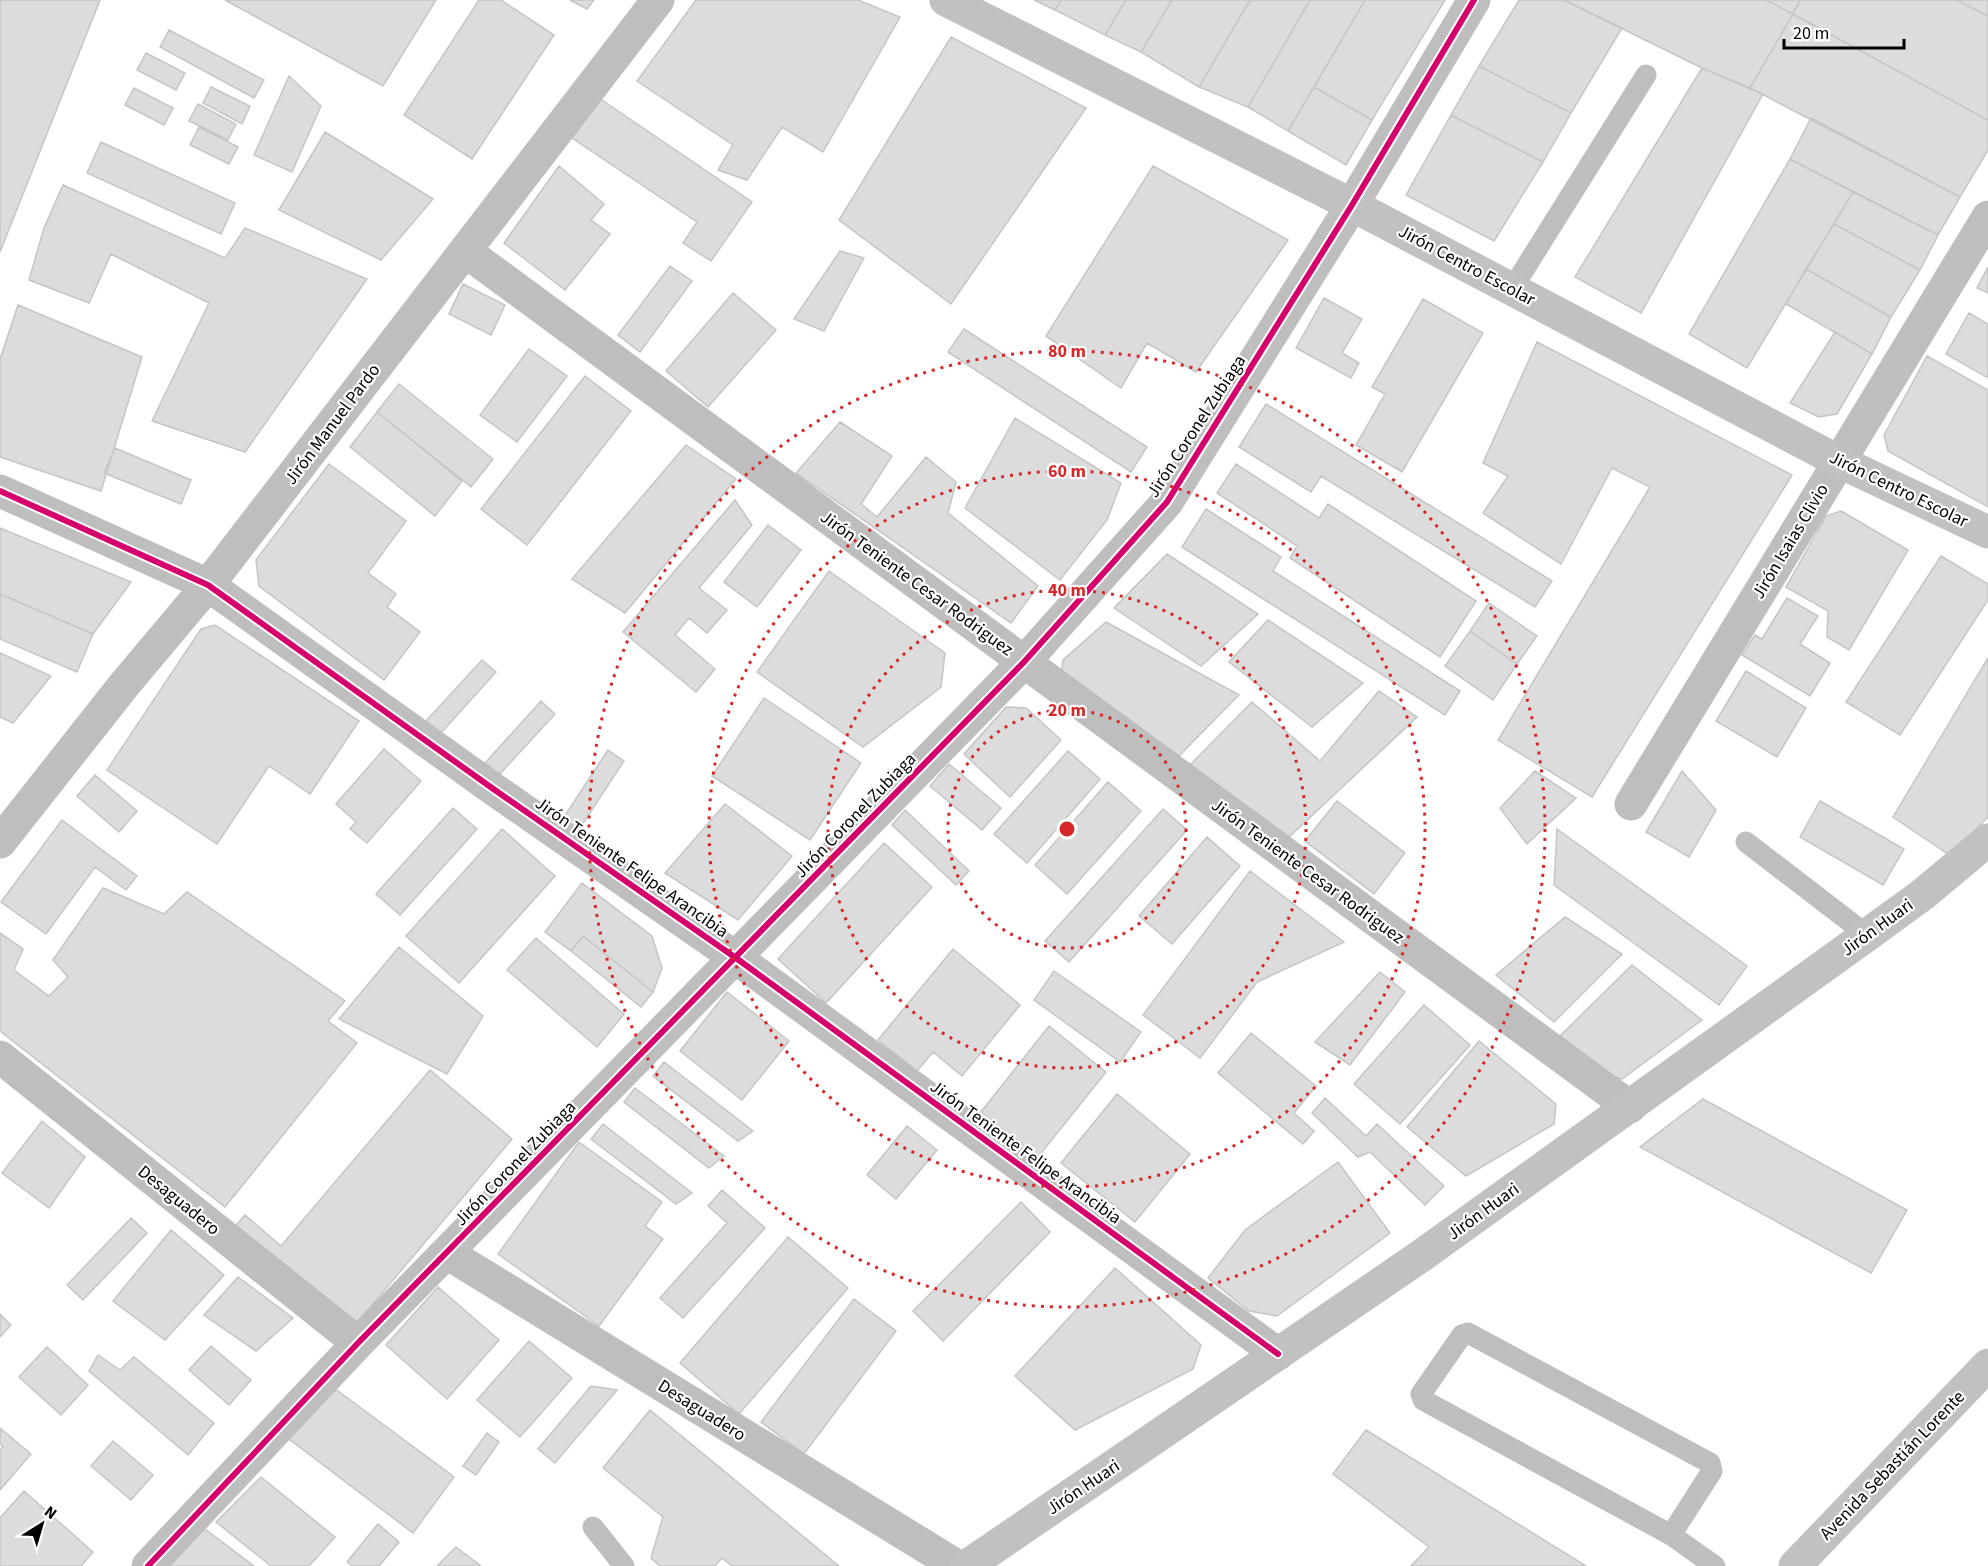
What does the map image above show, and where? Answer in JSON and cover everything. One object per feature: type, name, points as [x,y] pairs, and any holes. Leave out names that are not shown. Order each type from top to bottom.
[{"type":"street","name":"Jirón Manuel Pardo","points":[[0,842],[208,585],[658,0]]},
{"type":"street","name":"Jirón Centro Escolar","points":[[946,0],[1352,205],[1838,461],[1988,532]]},
{"type":"street","name":"Jirón Coronel Zubiaga","points":[[148,1566],[358,1343],[1024,662],[1167,502],[1352,205],[1474,0]]},
{"type":"street","name":"Jirón Isaias Clivio","points":[[1631,804],[1988,217]]},
{"type":"street","name":"Jirón Teniente Cesar Rodriguez","points":[[465,251],[1630,1107]]},
{"type":"street","name":"Jirón Teniente Felipe Arancibia","points":[[0,491],[208,585],[736,958],[1278,1354]]},
{"type":"street","name":"Jirón Huari","points":[[967,1566],[1421,1256],[1867,935],[1988,840]]},
{"type":"street","name":"Desaguadero","points":[[0,1057],[358,1343]]},
{"type":"street","name":"Desaguadero","points":[[447,1253],[957,1566]]},
{"type":"street","name":"Avenida Sebastián Lorente","points":[[1795,1566],[1987,1366]]},
{"type":"lane","points":[[1512,289],[1646,75]]},
{"type":"lane","points":[[1746,842],[1867,935]]},
{"type":"lane","points":[[1671,1535],[1712,1471],[1710,1463],[1468,1333],[1462,1335],[1421,1394],[1423,1400],[1671,1535],[1715,1566]]},
{"type":"lane","points":[[593,1527],[624,1566]]},
{"type":"building","points":[[0,0],[100,0],[0,252]]},
{"type":"building","points":[[225,0],[436,0],[383,86]]},
{"type":"building","points":[[479,0],[501,0],[554,35],[472,159],[404,115]]},
{"type":"building","points":[[570,0],[594,0],[587,9]]},
{"type":"building","points":[[696,0],[858,0],[900,17],[823,152],[782,127],[747,180],[718,170],[733,145],[637,81]]},
{"type":"building","points":[[1034,0],[1061,0],[1055,10]]},
{"type":"building","points":[[1061,0],[1126,0],[1105,35],[1055,10]]},
{"type":"building","points":[[1126,0],[1172,0],[1141,52],[1105,35]]},
{"type":"building","points":[[1172,0],[1250,0],[1199,87],[1141,52]]},
{"type":"building","points":[[1250,0],[1310,0],[1248,107],[1199,87]]},
{"type":"building","points":[[1310,0],[1365,0],[1288,131],[1248,107]]},
{"type":"building","points":[[1365,0],[1445,0],[1372,120],[1314,87]]},
{"type":"building","points":[[1519,0],[1564,0],[1622,28],[1571,113],[1479,66]]},
{"type":"building","points":[[1564,0],[1766,0],[1793,14],[1750,88],[1702,68]]},
{"type":"building","points":[[1766,0],[1800,0],[1793,14]]},
{"type":"building","points":[[1800,0],[1957,0],[1988,16],[1988,120],[1793,14]]},
{"type":"building","points":[[1957,0],[1988,0],[1988,16]]},
{"type":"building","points":[[1793,14],[1988,120],[1988,150],[1960,197],[1750,88]]},
{"type":"building","points":[[169,30],[264,80],[254,98],[160,47]]},
{"type":"building","points":[[951,37],[1086,108],[951,304],[839,220]]},
{"type":"building","points":[[146,53],[185,73],[176,90],[137,70]]},
{"type":"building","points":[[1479,66],[1571,113],[1543,162],[1451,115]]},
{"type":"building","points":[[1702,68],[1763,94],[1641,313],[1575,277]]},
{"type":"building","points":[[289,76],[321,106],[292,172],[254,155]]},
{"type":"building","points":[[211,87],[250,106],[242,124],[203,103]]},
{"type":"building","points":[[1314,87],[1372,120],[1346,165],[1288,131]]},
{"type":"building","points":[[134,88],[173,108],[164,125],[125,105]]},
{"type":"building","points":[[599,98],[752,202],[711,261],[683,243],[697,222],[572,138]]},
{"type":"building","points":[[198,104],[236,124],[228,140],[189,121]]},
{"type":"building","points":[[1451,115],[1543,162],[1494,241],[1406,195]]},
{"type":"building","points":[[1811,118],[1960,197],[1938,235],[1790,159]]},
{"type":"building","points":[[199,127],[238,147],[229,164],[190,145]]},
{"type":"building","points":[[325,132],[433,199],[381,260],[279,210]]},
{"type":"building","points":[[101,142],[235,203],[221,234],[87,173]]},
{"type":"building","points":[[1790,159],[1853,192],[1747,368],[1689,334]]},
{"type":"building","points":[[559,166],[604,204],[591,220],[610,234],[565,290],[504,243]]},
{"type":"building","points":[[1153,166],[1288,240],[1196,372],[1147,343],[1121,388],[1046,336]]},
{"type":"building","points":[[63,185],[225,258],[245,228],[367,279],[245,452],[152,421],[209,303],[111,254],[89,303],[29,280],[44,228]]},
{"type":"building","points":[[1853,192],[1938,235],[1920,270],[1834,224]]},
{"type":"building","points":[[1834,224],[1920,270],[1891,317],[1806,269]]},
{"type":"building","points":[[840,251],[864,258],[824,331],[794,319]]},
{"type":"building","points":[[670,266],[692,281],[640,352],[618,335]]},
{"type":"building","points":[[1988,267],[1988,293],[1977,288]]},
{"type":"building","points":[[1806,269],[1891,317],[1872,354],[1786,304]]},
{"type":"building","points":[[463,284],[505,305],[491,335],[449,314]]},
{"type":"building","points":[[733,293],[776,330],[708,407],[666,371]]},
{"type":"building","points":[[1324,298],[1362,319],[1342,353],[1359,363],[1351,378],[1296,348]]},
{"type":"building","points":[[1423,299],[1483,333],[1402,472],[1356,445],[1385,394],[1372,387]]},
{"type":"building","points":[[18,305],[142,357],[101,491],[0,457],[0,359]]},
{"type":"building","points":[[1969,313],[1988,324],[1988,378],[1946,354]]},
{"type":"building","points":[[964,329],[1147,447],[1131,472],[948,352]]},
{"type":"building","points":[[1835,332],[1872,354],[1837,414],[1819,417],[1790,403]]},
{"type":"building","points":[[1537,342],[1792,475],[1592,797],[1498,740],[1650,487],[1612,468],[1561,564],[1483,513],[1508,476],[1483,463]]},
{"type":"building","points":[[529,349],[567,376],[517,442],[480,415]]},
{"type":"building","points":[[1927,356],[1988,390],[1988,507],[1888,451],[1884,435]]},
{"type":"building","points":[[585,376],[631,411],[527,545],[481,509]]},
{"type":"building","points":[[399,384],[493,459],[471,487],[377,412]]},
{"type":"building","points":[[1266,404],[1552,581],[1535,607],[1321,476],[1311,492],[1239,447]]},
{"type":"building","points":[[377,412],[462,481],[435,516],[350,447]]},
{"type":"building","points":[[1015,418],[1121,483],[1107,520],[1060,580],[965,508]]},
{"type":"building","points":[[840,422],[892,456],[861,504],[877,517],[926,457],[956,482],[948,513],[1038,586],[1011,623],[796,473]]},
{"type":"building","points":[[686,445],[736,479],[625,613],[572,579]]},
{"type":"building","points":[[115,448],[191,480],[181,504],[104,473]]},
{"type":"building","points":[[329,464],[406,521],[368,573],[396,594],[387,607],[420,632],[384,680],[259,586],[256,560]]},
{"type":"building","points":[[1236,464],[1319,518],[1328,504],[1476,601],[1440,657],[1290,558],[1297,546],[1217,493]]},
{"type":"building","points":[[735,500],[752,525],[699,588],[727,610],[707,633],[689,618],[675,635],[715,669],[696,692],[623,632]]},
{"type":"building","points":[[1206,509],[1281,557],[1273,571],[1460,691],[1445,715],[1182,547]]},
{"type":"building","points":[[1841,511],[1908,550],[1849,650],[1827,637],[1828,611],[1786,587],[1826,516]]},
{"type":"building","points":[[768,525],[801,550],[757,607],[724,582]]},
{"type":"building","points":[[0,528],[131,582],[93,634],[0,594]]},
{"type":"building","points":[[1167,554],[1258,614],[1201,666],[1114,608]]},
{"type":"building","points":[[1941,556],[1988,584],[1988,600],[1900,735],[1846,702]]},
{"type":"building","points":[[829,571],[945,653],[941,687],[863,747],[757,672]]},
{"type":"building","points":[[0,594],[93,634],[77,672],[0,639]]},
{"type":"building","points":[[1787,598],[1818,616],[1800,644],[1830,663],[1810,696],[1742,655],[1755,635],[1762,639]]},
{"type":"building","points":[[1489,603],[1537,636],[1517,664],[1470,631]]},
{"type":"building","points":[[1268,620],[1363,683],[1312,727],[1229,662]]},
{"type":"building","points":[[1106,622],[1239,695],[1179,756],[1061,674],[1063,660]]},
{"type":"building","points":[[215,625],[359,721],[310,794],[269,766],[217,844],[107,770],[201,629]]},
{"type":"building","points":[[1470,631],[1517,664],[1493,700],[1445,666]]},
{"type":"building","points":[[0,653],[51,676],[13,723],[0,717]]},
{"type":"building","points":[[1988,658],[1988,817],[1951,856],[1893,817]]},
{"type":"building","points":[[482,660],[496,672],[440,734],[426,721]]},
{"type":"building","points":[[1746,671],[1806,708],[1777,757],[1716,721]]},
{"type":"building","points":[[1379,691],[1417,717],[1288,838],[1189,766],[1252,702],[1320,761]]},
{"type":"building","points":[[764,698],[861,763],[810,840],[712,776]]},
{"type":"building","points":[[541,701],[555,714],[499,775],[485,763]]},
{"type":"building","points":[[1006,707],[1026,708],[1061,740],[1010,797],[964,754]]},
{"type":"building","points":[[384,749],[421,781],[367,843],[350,829],[356,822],[336,804]]},
{"type":"building","points":[[608,750],[624,761],[578,831],[562,820]]},
{"type":"building","points":[[1068,751],[1100,779],[1027,863],[994,834]]},
{"type":"building","points":[[949,764],[1001,808],[982,830],[930,786]]},
{"type":"building","points":[[1535,771],[1576,798],[1527,844],[1500,808]]},
{"type":"building","points":[[1682,771],[1716,810],[1689,857],[1646,832]]},
{"type":"building","points":[[95,775],[137,811],[119,832],[77,796]]},
{"type":"building","points":[[1108,782],[1141,811],[1067,894],[1035,865]]},
{"type":"building","points":[[1337,801],[1405,853],[1374,894],[1305,841]]},
{"type":"building","points":[[1820,801],[1904,849],[1883,885],[1800,837]]},
{"type":"building","points":[[725,804],[792,856],[738,920],[665,873]]},
{"type":"building","points":[[453,808],[477,829],[400,915],[376,894]]},
{"type":"building","points":[[1163,809],[1187,830],[1069,962],[1045,941]]},
{"type":"building","points":[[905,810],[969,871],[956,885],[892,825]]},
{"type":"building","points":[[62,820],[137,876],[126,890],[95,867],[46,934],[1,902]]},
{"type":"building","points":[[502,829],[555,876],[459,983],[406,936]]},
{"type":"building","points":[[1557,829],[1747,966],[1719,1005],[1554,885]]},
{"type":"building","points":[[1207,837],[1240,866],[1172,944],[1139,916]]},
{"type":"building","points":[[884,843],[932,887],[826,1003],[778,959]]},
{"type":"building","points":[[1250,871],[1344,942],[1257,982],[1200,1058],[1143,1015]]},
{"type":"building","points":[[582,883],[652,936],[662,968],[653,992],[583,936],[571,951],[545,932]]},
{"type":"building","points":[[103,888],[164,914],[187,892],[345,1001],[328,1021],[357,1043],[225,1207],[0,1031],[0,933],[23,949],[14,970],[49,996],[68,977],[53,960]]},
{"type":"building","points":[[1565,917],[1622,954],[1554,1022],[1496,975]]},
{"type":"building","points":[[583,936],[653,992],[641,1007],[571,951]]},
{"type":"building","points":[[536,938],[624,1014],[597,1047],[507,970]]},
{"type":"building","points":[[399,947],[483,1016],[447,1074],[339,1019]]},
{"type":"building","points":[[953,949],[1020,1005],[962,1076],[933,1052],[917,1071],[878,1040]]},
{"type":"building","points":[[1632,965],[1702,1020],[1622,1079],[1603,1075],[1560,1036]]},
{"type":"building","points":[[1054,971],[1141,1032],[1120,1062],[1034,1000]]},
{"type":"building","points":[[1380,972],[1405,992],[1350,1065],[1315,1042]]},
{"type":"building","points":[[727,992],[789,1041],[742,1100],[680,1051]]},
{"type":"building","points":[[1424,1005],[1470,1045],[1400,1124],[1354,1084]]},
{"type":"building","points":[[1049,1026],[1106,1072],[1038,1157],[981,1112]]},
{"type":"building","points":[[1251,1033],[1316,1086],[1294,1113],[1314,1131],[1303,1144],[1218,1073]]},
{"type":"building","points":[[1479,1041],[1556,1104],[1554,1124],[1466,1176],[1407,1127]]},
{"type":"building","points":[[664,1062],[753,1131],[738,1141],[653,1076]]},
{"type":"building","points":[[430,1070],[512,1139],[351,1330],[232,1230],[245,1215],[281,1246]]},
{"type":"building","points":[[635,1088],[724,1156],[709,1168],[624,1102]]},
{"type":"building","points":[[1117,1094],[1190,1154],[1135,1222],[1061,1163]]},
{"type":"building","points":[[1325,1098],[1366,1136],[1377,1124],[1444,1186],[1425,1205],[1370,1152],[1358,1157],[1312,1113]]},
{"type":"building","points":[[1703,1099],[1907,1210],[1871,1273],[1640,1147]]},
{"type":"building","points":[[42,1121],[85,1157],[49,1208],[2,1173]]},
{"type":"building","points":[[603,1124],[692,1193],[676,1204],[591,1139]]},
{"type":"building","points":[[907,1126],[937,1150],[896,1199],[867,1175]]},
{"type":"building","points":[[579,1142],[662,1202],[645,1226],[663,1239],[599,1326],[498,1254]]},
{"type":"building","points":[[1338,1162],[1390,1233],[1277,1316],[1249,1311],[1208,1278],[1245,1230]]},
{"type":"building","points":[[722,1190],[765,1228],[683,1318],[660,1298],[727,1223],[708,1206]]},
{"type":"building","points":[[1021,1202],[1050,1232],[943,1341],[913,1311]]},
{"type":"building","points":[[131,1218],[147,1233],[83,1300],[67,1285]]},
{"type":"building","points":[[171,1230],[224,1275],[165,1340],[113,1301]]},
{"type":"building","points":[[788,1237],[848,1288],[739,1414],[680,1363]]},
{"type":"building","points":[[1115,1268],[1201,1345],[1193,1369],[1075,1430],[1015,1376]]},
{"type":"building","points":[[238,1277],[293,1318],[256,1351],[204,1315]]},
{"type":"building","points":[[438,1287],[499,1340],[447,1399],[386,1345]]},
{"type":"building","points":[[854,1299],[896,1331],[804,1454],[761,1422]]},
{"type":"building","points":[[0,1314],[11,1325],[0,1337]]},
{"type":"building","points":[[529,1341],[572,1378],[520,1437],[477,1400]]},
{"type":"building","points":[[211,1346],[251,1380],[229,1405],[189,1370]]},
{"type":"building","points":[[47,1347],[88,1385],[61,1415],[19,1377]]},
{"type":"building","points":[[98,1355],[120,1370],[134,1357],[214,1423],[188,1455],[89,1371]]},
{"type":"building","points":[[330,1385],[454,1477],[413,1533],[289,1439]]},
{"type":"building","points":[[591,1386],[617,1390],[555,1463],[538,1449]]},
{"type":"building","points":[[650,1410],[839,1566],[732,1566],[722,1558],[715,1566],[660,1566],[651,1558],[663,1517],[603,1468]]},
{"type":"building","points":[[0,1428],[31,1454],[0,1490],[0,1450],[3,1446],[0,1444]]},
{"type":"building","points":[[1366,1430],[1586,1566],[1411,1566],[1429,1547],[1333,1474]]},
{"type":"building","points":[[487,1433],[499,1442],[476,1475],[463,1466]]},
{"type":"building","points":[[113,1441],[153,1475],[131,1500],[91,1466]]},
{"type":"building","points":[[261,1477],[335,1537],[309,1566],[271,1566],[216,1522]]},
{"type":"building","points":[[24,1491],[93,1552],[81,1566],[0,1566],[0,1518]]},
{"type":"building","points":[[197,1523],[254,1566],[164,1566]]},
{"type":"building","points":[[378,1524],[399,1542],[379,1566],[352,1566],[347,1562]]},
{"type":"building","points":[[456,1547],[481,1566],[437,1566]]},
{"type":"cycle path","points":[[148,1566],[358,1343],[1024,662],[1167,502],[1352,205],[1474,0]]},
{"type":"cycle path","points":[[0,491],[208,585],[492,788],[736,958],[1278,1354]]}]
